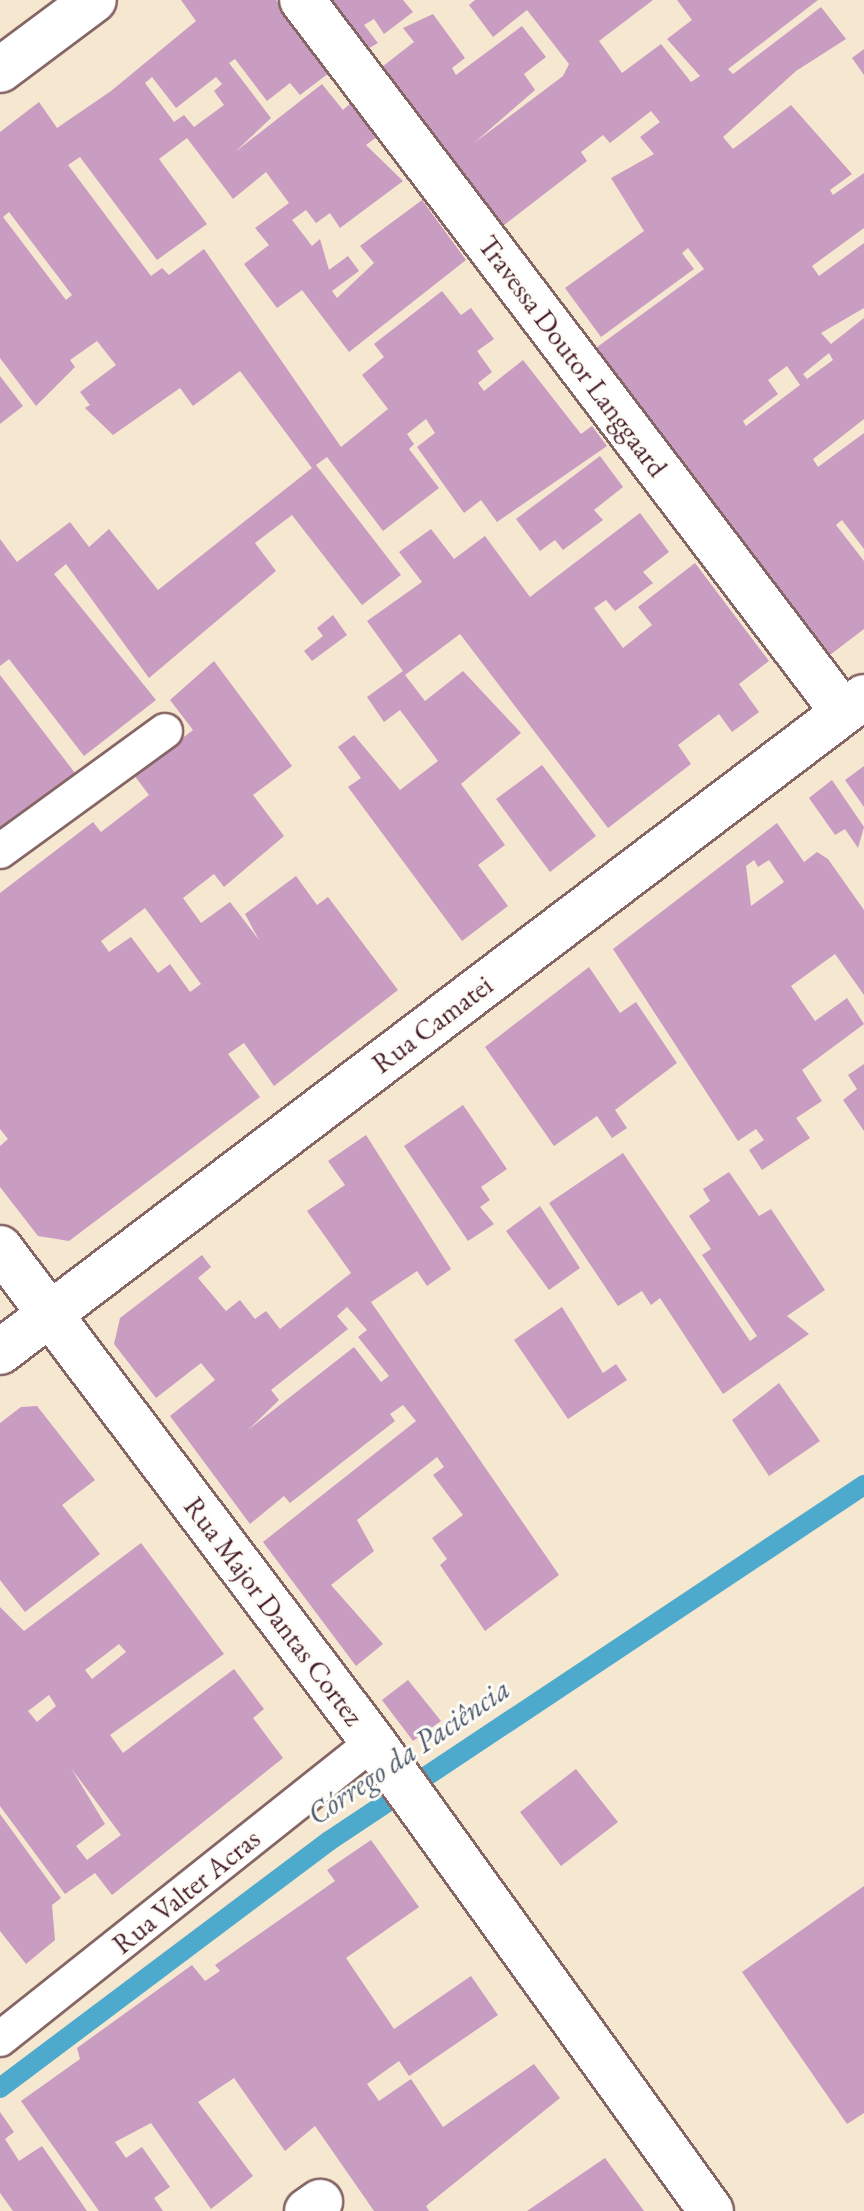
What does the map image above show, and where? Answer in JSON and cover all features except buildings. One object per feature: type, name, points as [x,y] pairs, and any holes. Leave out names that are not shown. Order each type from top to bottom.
[{"type":"street","points":[[0,70],[94,0]]},
{"type":"street","name":"Travessa Doutor Langgaard","points":[[302,0],[854,705]]},
{"type":"street","name":"Rua Camatei","points":[[0,1352],[854,705]]},
{"type":"street","name":"Rua Major Dantas Cortez","points":[[0,1248],[377,1748],[711,2211]]},
{"type":"lane","points":[[0,851],[165,731]]},
{"type":"lane","name":"Rua Valter Acras","points":[[0,2039],[377,1748]]},
{"type":"waterway","name":"Córrego da Paciência","points":[[0,2088],[329,1841],[864,1485]]}]
